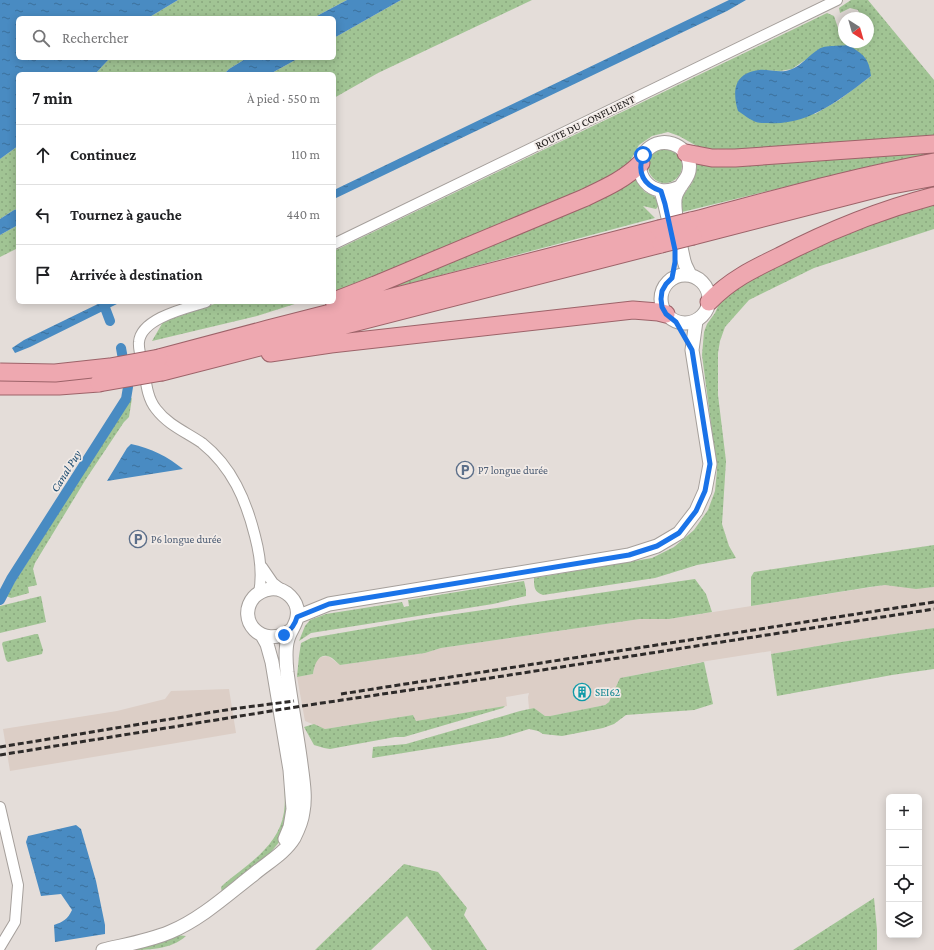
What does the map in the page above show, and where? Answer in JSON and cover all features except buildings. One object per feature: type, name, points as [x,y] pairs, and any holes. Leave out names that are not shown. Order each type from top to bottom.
[{"type":"highway","points":[[686,153],[712,158],[735,158],[934,144]]},
{"type":"highway","points":[[204,360],[660,237],[824,187],[906,167],[934,162]]},
{"type":"highway","points":[[336,300],[584,198],[616,183],[631,173],[641,163]]},
{"type":"highway","points":[[692,228],[934,177]]},
{"type":"highway","points":[[709,302],[729,283],[751,270],[819,236],[903,204],[934,196]]},
{"type":"highway","points":[[0,386],[58,386],[99,383],[160,365],[268,329],[660,237]]},
{"type":"highway","points":[[268,329],[307,309],[323,304]]},
{"type":"highway","points":[[0,372],[55,373],[110,367],[160,365],[633,310],[658,312],[671,318]]},
{"type":"street","name":"ROUTE DU CONFLUENT","points":[[336,243],[837,0]]},
{"type":"street","points":[[681,186],[668,192],[654,189],[648,184],[643,178],[641,163],[643,155],[649,148],[660,143],[673,143],[686,153],[689,160],[689,174],[676,196],[676,212],[684,261],[690,275]]},
{"type":"street","points":[[661,191],[675,250],[675,262],[672,278]]},
{"type":"street","points":[[671,318],[689,323],[696,321],[705,313],[709,302],[709,295],[707,288],[697,277],[684,274],[672,278],[666,284],[661,295],[662,307],[692,350]]},
{"type":"street","points":[[200,304],[155,320],[145,328],[139,340],[139,344],[149,395],[152,404],[165,420],[201,443],[222,463],[244,498],[249,512],[262,567],[259,593]]},
{"type":"street","points":[[297,617],[329,604],[629,555],[657,546],[679,533],[696,511],[705,491],[710,464],[692,350],[696,321]]},
{"type":"street","points":[[262,567],[273,583],[293,599],[329,604]]},
{"type":"street","points":[[282,590],[274,588],[266,590],[259,593],[254,598],[248,610],[254,629],[262,635],[270,638],[284,635],[295,624],[297,617],[298,610],[293,599]]},
{"type":"street","points":[[103,950],[169,933],[187,924],[221,900],[281,852],[294,838],[300,825],[303,811],[302,776],[287,670],[287,640],[290,630]]},
{"type":"street","points":[[262,635],[267,644],[272,662],[290,770],[293,809],[290,827],[284,839],[268,862]]},
{"type":"street","points":[[0,807],[18,885],[15,922],[0,947]]},
{"type":"shaded area","points":[[885,585],[925,588],[934,587],[934,628],[771,654],[771,651],[707,661],[620,678],[609,702],[605,705],[550,716],[545,716],[534,708],[529,709],[529,693],[506,697],[507,706],[416,721],[413,715],[325,729],[305,721],[297,677],[313,674],[314,665],[321,657],[328,656],[340,665],[425,653],[441,648],[640,619],[669,619]]},
{"type":"shaded area","points":[[229,689],[236,733],[10,771],[3,729],[117,711],[165,699],[171,691]]},
{"type":"green space","points":[[178,0],[347,0],[317,16],[151,16]]},
{"type":"green space","points":[[401,0],[532,0],[378,73],[336,97],[336,72],[274,72],[295,60],[336,60],[336,37]]},
{"type":"green space","points":[[851,0],[868,0],[934,80],[934,138],[720,151],[704,150],[679,136],[668,132],[652,136],[639,145],[627,167],[614,175],[567,198],[336,291],[336,250],[827,13],[834,16],[838,28],[838,48],[874,48],[874,12],[859,12],[858,10],[850,8],[840,12],[839,8]],"holes":[[[805,60],[871,76],[839,100],[815,114],[758,70],[780,71],[792,69]]]},
{"type":"green space","points":[[108,60],[244,60],[226,72],[97,72]]},
{"type":"green space","points":[[16,147],[16,210],[0,219],[0,159]]},
{"type":"green space","points":[[665,149],[671,150],[677,154],[681,160],[681,172],[677,178],[671,182],[665,183],[659,182],[653,178],[649,172],[648,166],[649,160],[653,154],[659,150]]},
{"type":"green space","points":[[931,152],[929,154],[884,163],[682,212],[682,199],[693,181],[697,162]]},
{"type":"green space","points":[[634,176],[645,192],[654,196],[660,204],[656,209],[643,206],[655,218],[385,290],[385,286]]},
{"type":"green space","points":[[934,204],[934,229],[814,268],[749,300],[725,327],[718,353],[718,395],[726,461],[722,524],[729,546],[736,558],[697,565],[655,578],[543,595],[536,591],[534,587],[534,578],[652,558],[674,547],[694,530],[708,510],[715,491],[717,470],[702,355],[704,332],[707,324],[725,296],[735,288],[799,255],[845,234],[889,216]]},
{"type":"green space","points":[[16,226],[16,249],[0,257],[0,235]]},
{"type":"green space","points":[[214,304],[295,304],[257,316],[152,341],[163,322]]},
{"type":"green space","points":[[132,398],[129,417],[124,422],[86,479],[35,563],[33,569],[37,585],[28,587],[29,593],[11,598],[6,596],[130,399]]},
{"type":"green space","points":[[934,545],[934,587],[916,589],[885,585],[751,606],[751,577],[754,572]]},
{"type":"green space","points":[[695,579],[706,594],[712,612],[669,619],[640,619],[441,648],[425,653],[340,665],[332,658],[324,656],[321,657],[316,663],[313,674],[297,677],[301,643],[311,638],[421,619]]},
{"type":"green space","points":[[524,581],[526,596],[493,604],[311,633],[299,641],[305,626],[310,620],[326,614],[402,602],[404,607],[409,606],[408,600]]},
{"type":"green space","points":[[41,596],[46,622],[0,633],[0,606]]},
{"type":"green space","points":[[934,628],[934,669],[892,675],[777,696],[771,654]]},
{"type":"green space","points":[[38,634],[43,650],[42,654],[8,662],[6,660],[2,644],[3,642]]},
{"type":"green space","points":[[704,662],[713,704],[694,710],[626,715],[614,724],[603,728],[562,736],[543,734],[529,729],[503,737],[372,758],[373,747],[406,744],[520,711],[534,708],[545,716],[550,716],[605,705],[609,702],[620,678]]},
{"type":"green space","points":[[505,706],[503,708],[404,737],[395,737],[330,749],[314,745],[304,727],[314,724],[325,729],[413,715],[416,721]]},
{"type":"green space","points":[[287,765],[289,818],[280,841],[271,852],[222,893],[221,887],[261,853],[276,835],[284,812],[285,796],[283,769]]},
{"type":"green space","points":[[404,864],[438,872],[467,908],[464,915],[487,950],[432,950],[407,916],[371,950],[315,950]]},
{"type":"green space","points":[[874,898],[877,950],[793,950]]},
{"type":"green space","points":[[177,935],[186,936],[180,941],[166,947],[127,950]]},
{"type":"water","points":[[0,0],[178,0],[151,16],[16,16],[16,60],[108,60],[97,72],[16,72],[16,147],[0,159]]},
{"type":"water","points":[[347,0],[401,0],[336,37],[336,16],[317,16]]},
{"type":"water","points":[[729,0],[746,0],[727,11],[336,198],[336,189]]},
{"type":"water","points":[[838,46],[838,48],[854,48],[858,51],[867,60],[871,76],[836,102],[810,116],[797,120],[783,123],[757,122],[751,120],[738,111],[735,90],[740,79],[744,75],[759,70],[788,70],[799,65],[821,48]]},
{"type":"water","points":[[244,60],[295,60],[274,72],[226,72]]},
{"type":"water","points":[[16,210],[16,226],[0,235],[0,219]]},
{"type":"water","points":[[98,304],[117,304],[15,353],[12,348],[24,340]]},
{"type":"water","points":[[131,444],[159,454],[183,469],[107,481]]},
{"type":"water","points":[[76,825],[81,829],[96,881],[105,925],[105,934],[55,942],[54,925],[65,920],[72,910],[61,894],[41,896],[26,842],[28,836]]},
{"type":"waterway","name":"Canal Puy","points":[[104,305],[110,321]]},
{"type":"waterway","name":"Canal Puy","points":[[0,600],[11,579],[126,399],[128,387],[121,348]]},
{"type":"railway","points":[[341,694],[934,602]]},
{"type":"railway","points":[[0,755],[302,706],[934,609]]},
{"type":"railway","points":[[0,747],[232,709],[294,701]]},
{"type":"place","name":"P7 longue durée","points":[[465,470]]},
{"type":"place","name":"P6 longue durée","points":[[138,539]]},
{"type":"place","name":"SEI62","points":[[582,692]]},
{"type":"route","points":[[284,635],[295,624],[297,617],[329,604],[629,555],[657,546],[679,533],[696,511],[705,491],[710,464],[692,350],[676,322],[666,314],[662,307],[662,291],[672,278],[674,271],[675,250],[661,191],[654,189],[643,178],[641,163],[643,155]]}]
